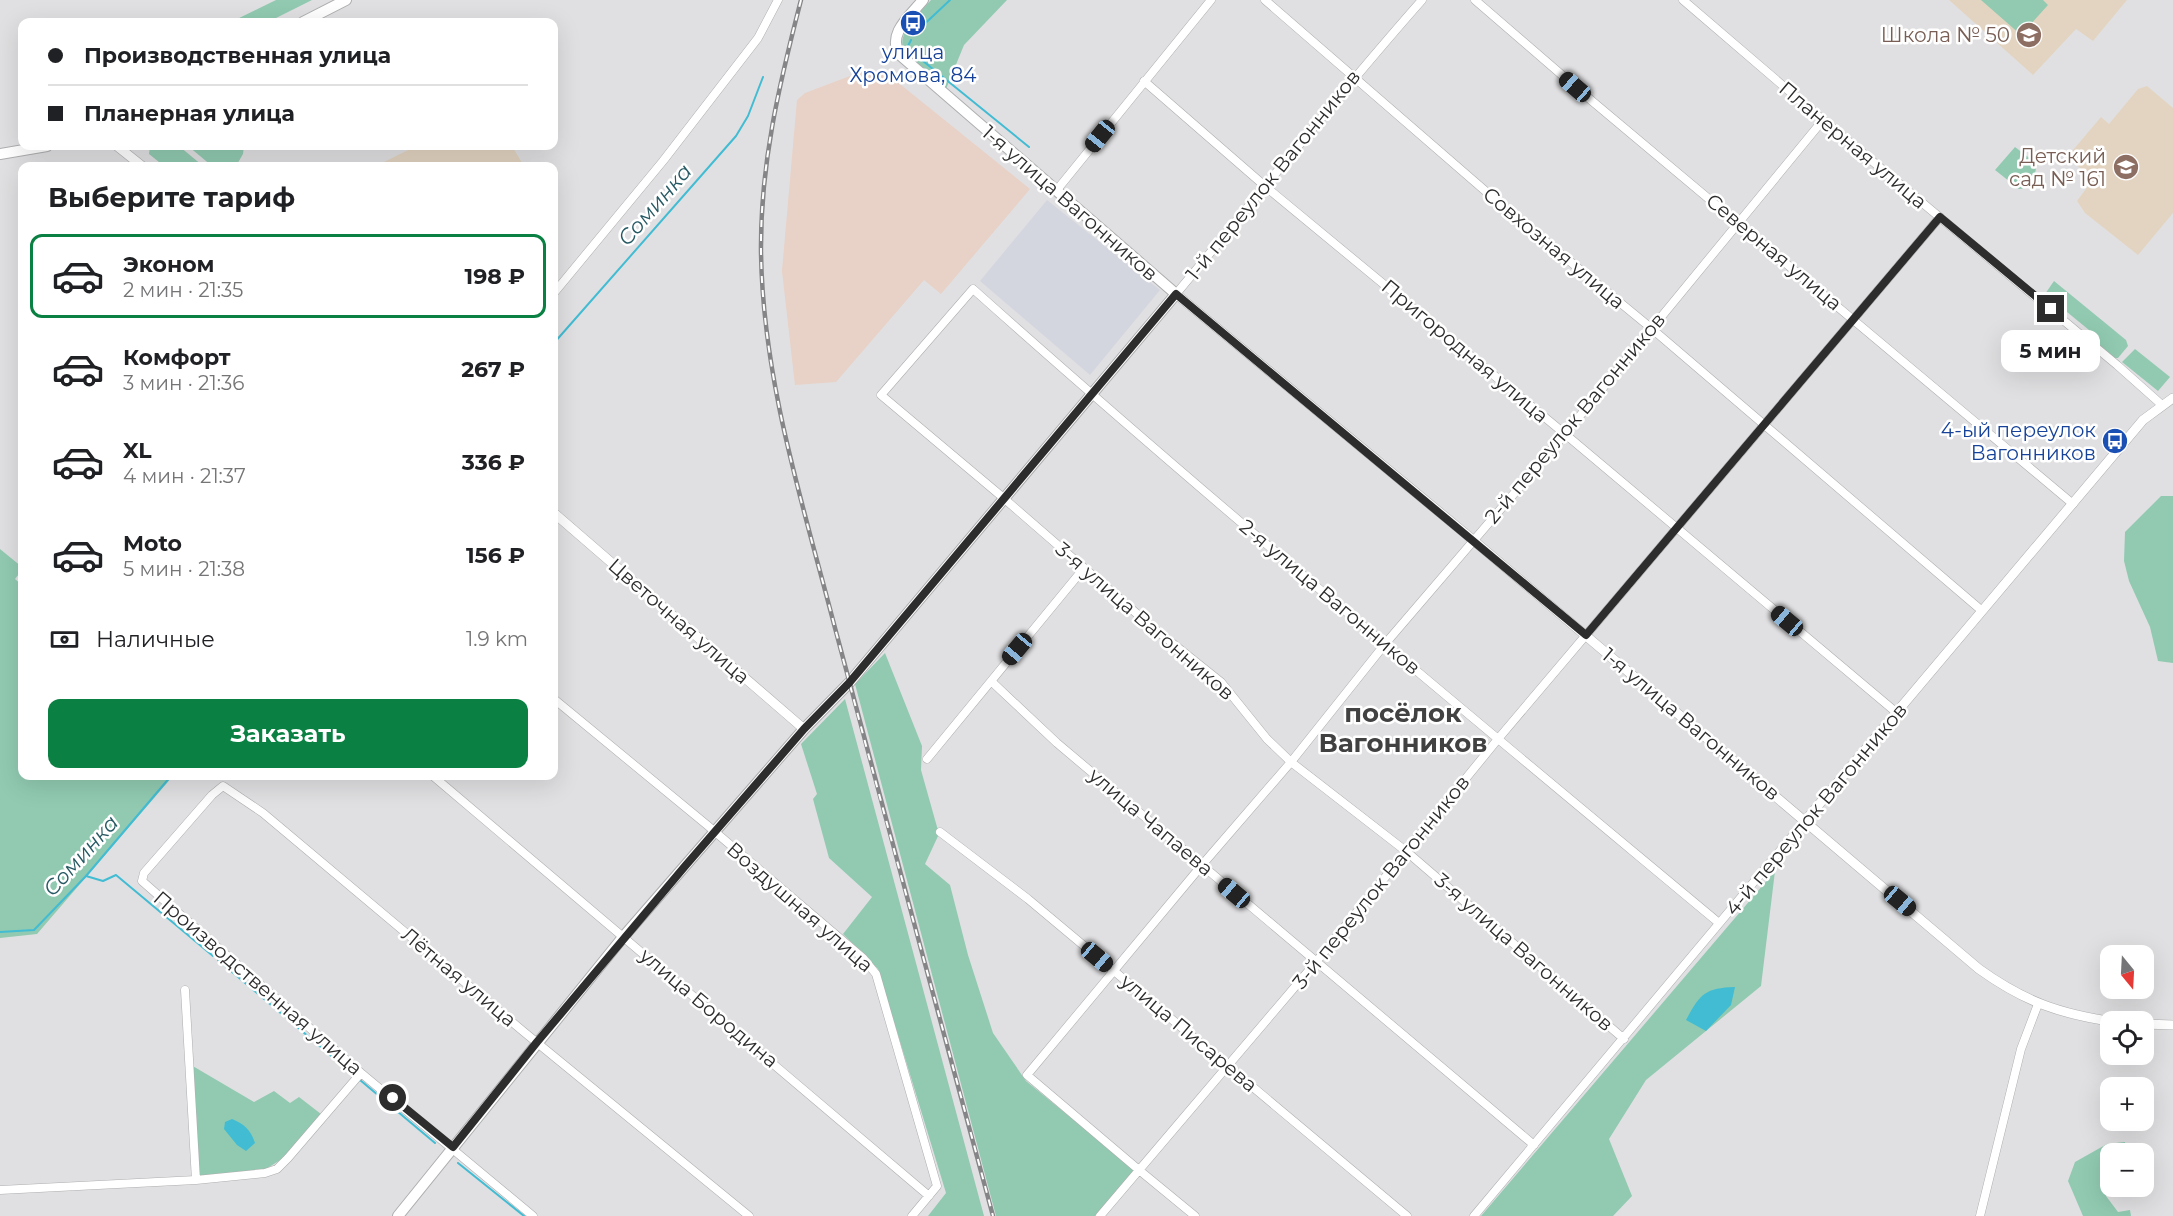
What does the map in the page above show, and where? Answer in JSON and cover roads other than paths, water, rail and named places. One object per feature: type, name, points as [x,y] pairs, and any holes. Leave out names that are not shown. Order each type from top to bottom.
[{"type":"main road","points":[[311,18],[346,0]]},
{"type":"main road","name":"1-я улица Вагонников","points":[[923,0],[898,31],[895,42],[901,56],[1176,294]]},
{"type":"main road","points":[[0,154],[24,150]]},
{"type":"main road","name":"1-й переулок Вагонников","points":[[398,1216],[624,936],[804,729],[849,683],[1176,294]]},
{"type":"street","points":[[558,288],[663,161],[750,48],[771,16],[778,0]]},
{"type":"street","points":[[1056,191],[1212,0]]},
{"type":"street","name":"Совхозная улица","points":[[1265,0],[1505,208],[1765,424],[1981,610]]},
{"type":"street","name":"1-й переулок Вагонников","points":[[1176,294],[1266,187],[1353,77],[1422,0]]},
{"type":"street","name":"Северная улица","points":[[1475,0],[1592,102],[2073,504]]},
{"type":"street","name":"Планерная улица","points":[[1683,0],[2162,405]]},
{"type":"street","name":"Пригородная улица","points":[[1144,81],[1266,187],[1897,713]]},
{"type":"street","name":"2-й переулок Вагонников","points":[[1139,1170],[1028,1075],[1202,865],[1291,762],[1385,644],[1565,434],[1823,120]]},
{"type":"street","points":[[122,150],[137,162]]},
{"type":"street","name":"3-й переулок Вагонников","points":[[1100,1216],[1316,962],[1498,739],[1940,217]]},
{"type":"street","name":"2-я улица Вагонников","points":[[881,395],[973,289],[1091,394],[1385,644],[1719,923]]},
{"type":"street","name":"1-я улица Вагонников","points":[[1176,294],[1473,540],[1979,969],[2038,1004],[2076,1016],[2100,1020]]},
{"type":"street","name":"3-я улица Вагонников","points":[[881,395],[1151,626],[1221,682],[1268,739],[1291,762],[1407,852],[1624,1039]]},
{"type":"street","name":"4-й переулок Вагонников","points":[[1473,1216],[2143,420],[2173,398]]},
{"type":"street","name":"Цветочная улица","points":[[558,516],[804,729]]},
{"type":"street","points":[[927,759],[1084,568]]},
{"type":"street","name":"улица Чапаева","points":[[991,681],[1057,743],[1534,1145]]},
{"type":"street","name":"Воздушная улица","points":[[558,702],[863,958],[876,974],[937,1186],[929,1196]]},
{"type":"street","name":"улица Бородина","points":[[438,780],[929,1196]]},
{"type":"street","name":"Лётная улица","points":[[148,888],[142,881],[144,873],[212,795],[224,786],[263,813],[749,1216]]},
{"type":"street","name":"улица Писарева","points":[[940,832],[1028,899],[1407,1216]]},
{"type":"street","name":"Производственная улица","points":[[148,888],[361,1073],[453,1147],[533,1216]]},
{"type":"street","points":[[185,990],[196,1180]]},
{"type":"street","points":[[1980,1216],[2020,1049],[2038,1004]]},
{"type":"street","points":[[2154,1024],[2173,1025]]},
{"type":"street","points":[[0,1190],[196,1180],[265,1173],[277,1168],[361,1073]]},
{"type":"street","points":[[1139,1170],[1195,1216]]},
{"type":"street","points":[[912,1216],[929,1196]]},
{"type":"water","points":[[1735,987],[1731,1005],[1706,1031],[1686,1020],[1704,994],[1717,989]]},
{"type":"water","points":[[232,1119],[246,1128],[253,1138],[255,1143],[246,1151],[237,1145],[224,1129],[225,1122]]},
{"type":"waterway","points":[[915,33],[950,0]]},
{"type":"waterway","points":[[911,40],[907,48],[1029,147]]},
{"type":"waterway","name":"Соминка","points":[[558,338],[736,136],[748,116],[763,77]]},
{"type":"waterway","name":"Соминка","points":[[0,932],[34,930],[86,876],[168,780]]},
{"type":"waterway","points":[[86,876],[103,881],[116,875],[213,956]]},
{"type":"waterway","points":[[218,960],[355,1076]]},
{"type":"waterway","points":[[360,1080],[435,1143]]},
{"type":"waterway","points":[[458,1163],[524,1216]]},
{"type":"railway","points":[[801,0],[778,94],[764,188],[761,253],[763,301],[769,349],[798,489],[993,1216]]},
{"type":"place","name":"улица Хромова, 84","points":[[913,23]]},
{"type":"place","name":"Школа № 50","points":[[2029,35]]},
{"type":"place","name":"Детский сад № 161","points":[[2126,167]]},
{"type":"place","name":"4-ый переулок Вагонников","points":[[2115,441]]},
{"type":"district","name":"посёлок Вагонников","points":[[1403,728]]}]
